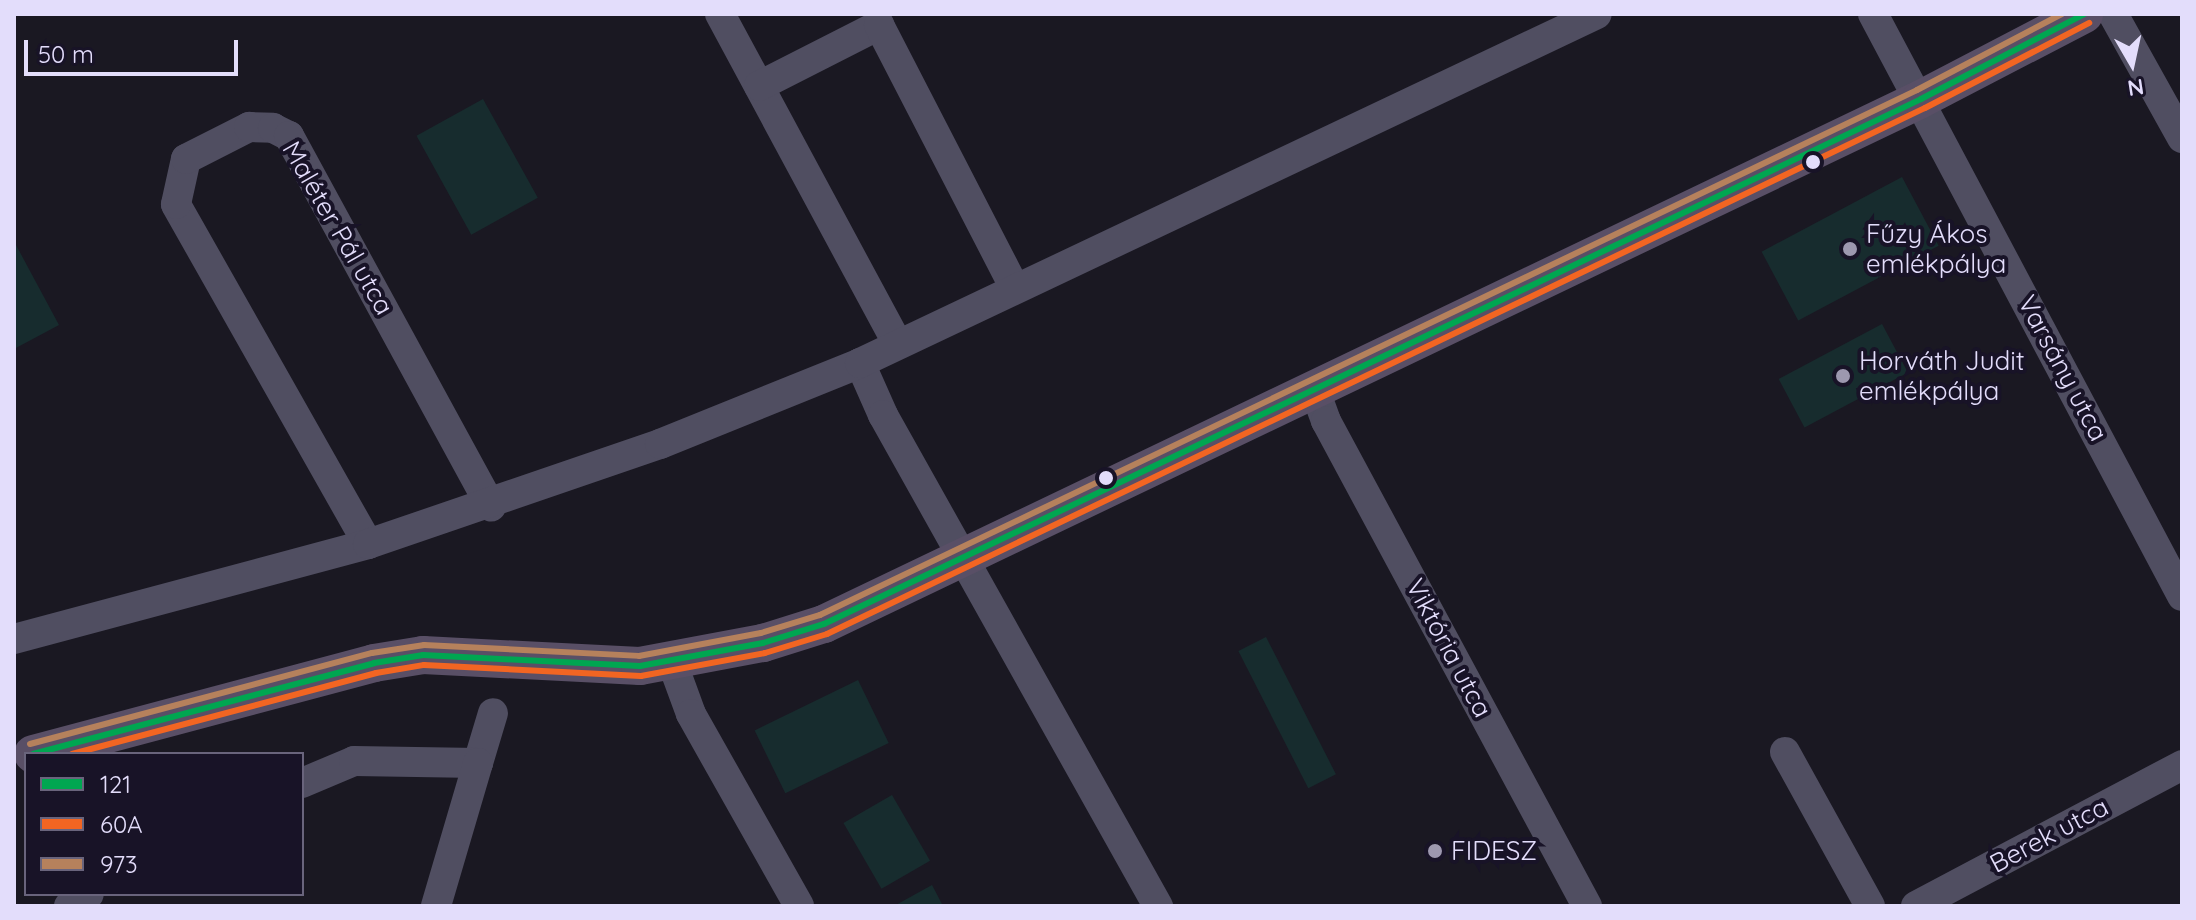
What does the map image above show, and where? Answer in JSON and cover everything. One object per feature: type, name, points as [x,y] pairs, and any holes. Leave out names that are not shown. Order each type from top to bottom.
[{"type":"main road","points":[[40,752],[332,671],[423,655],[612,667],[672,662],[824,624],[1921,99],[2084,14]]},
{"type":"street","points":[[720,14],[898,344]]},
{"type":"street","points":[[14,639],[368,544],[491,506],[860,363],[1597,14]]},
{"type":"street","name":"Varsány utca","points":[[1873,14],[1921,99],[2182,596]]},
{"type":"street","points":[[2113,14],[2182,138]]},
{"type":"street","points":[[759,86],[879,25],[1015,288]]},
{"type":"street","name":"Maléter Pál utca","points":[[368,544],[176,204],[178,179],[186,159],[249,127],[273,128],[289,136],[491,506]]},
{"type":"street","points":[[860,363],[883,415],[1158,906]]},
{"type":"street","name":"Viktória utca","points":[[1314,388],[1326,421],[1587,906]]},
{"type":"street","points":[[672,662],[691,714],[799,906]]},
{"type":"street","points":[[436,906],[493,713]]},
{"type":"street","points":[[1785,752],[1870,906]]},
{"type":"street","points":[[304,782],[354,761],[478,763]]},
{"type":"street","name":"Berek utca","points":[[1916,906],[2182,765]]},
{"type":"green space","points":[[483,99],[538,198],[471,235],[417,136]]},
{"type":"green space","name":"Fűzy Ákos emlékpálya","points":[[1902,177],[1939,246],[1798,321],[1762,252]]},
{"type":"green space","points":[[14,246],[59,325],[14,349]]},
{"type":"green space","name":"Horváth Judit emlékpálya","points":[[1882,324],[1908,373],[1805,427],[1779,379]]},
{"type":"green space","points":[[1266,637],[1336,774],[1308,788],[1238,651]]},
{"type":"green space","points":[[858,680],[889,743],[785,793],[755,730]]},
{"type":"green space","points":[[892,795],[930,861],[882,889],[844,823]]},
{"type":"green space","points":[[932,885],[943,906],[894,906]]},
{"type":"transit line","name":"973","points":[[30,744],[372,653],[424,645],[639,656],[761,633],[820,615],[1917,90],[2062,14]]},
{"type":"transit line","name":"121","points":[[40,752],[374,663],[423,655],[640,666],[763,643],[824,624],[1921,99],[2084,14]]},
{"type":"transit line","name":"60A","points":[[80,752],[376,673],[424,665],[641,676],[765,653],[827,634],[1925,108],[2089,23]]},
{"type":"place","name":"Fűzy Ákos emlékpálya","points":[[1850,249]]},
{"type":"place","name":"Horváth Judit emlékpálya","points":[[1843,376]]},
{"type":"place","name":"FIDESZ","points":[[1435,851]]}]
